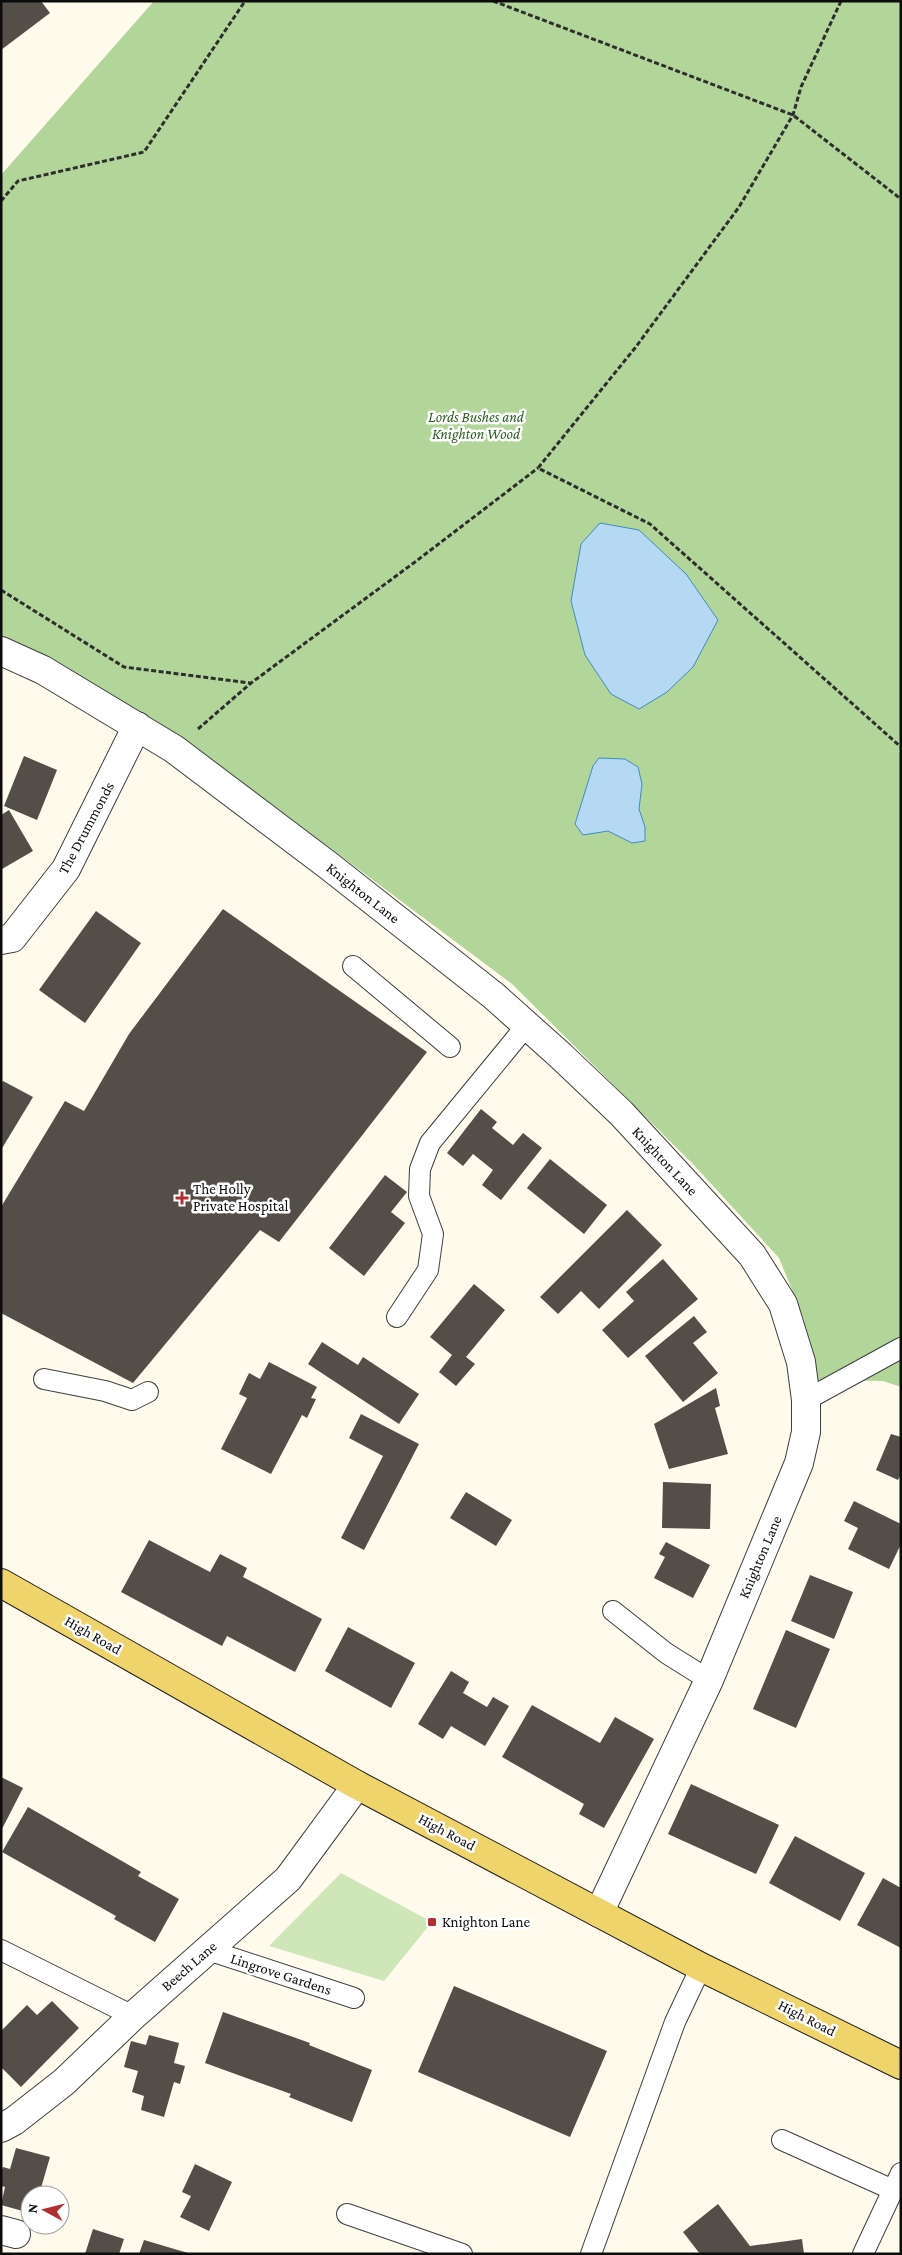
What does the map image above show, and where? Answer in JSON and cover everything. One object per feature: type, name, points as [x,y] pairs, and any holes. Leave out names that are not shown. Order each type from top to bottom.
[{"type":"main road","name":"High Road","points":[[1,1583],[357,1785],[701,1967],[901,2065]]},
{"type":"street","name":"Knighton Lane","points":[[1,651],[43,670],[174,749],[337,872],[494,996],[621,1113],[752,1255],[783,1304],[801,1362],[806,1400],[806,1432],[798,1463],[708,1680],[599,1913]]},
{"type":"street","name":"The Drummonds","points":[[1,940],[12,938],[66,869],[137,726]]},
{"type":"street","name":"Beech Lane","points":[[1,2128],[14,2122],[64,2082],[133,2016],[288,1879],[357,1785]]},
{"type":"lane","points":[[353,966],[450,1047]]},
{"type":"lane","points":[[397,1317],[428,1270],[432,1234],[419,1196],[420,1170],[430,1143],[526,1025]]},
{"type":"lane","points":[[806,1400],[901,1348]]},
{"type":"lane","points":[[44,1379],[106,1391],[132,1400],[148,1392]]},
{"type":"lane","points":[[613,1610],[666,1653],[708,1680]]},
{"type":"lane","points":[[1,1950],[133,2016]]},
{"type":"lane","name":"Lingrove Gardens","points":[[208,1950],[354,1998]]},
{"type":"lane","points":[[591,2254],[676,2022],[701,1967]]},
{"type":"lane","points":[[782,2140],[897,2182],[863,2254]]},
{"type":"lane","points":[[347,2214],[462,2254]]},
{"type":"path","points":[[1,200],[18,181],[144,152],[245,1]]},
{"type":"path","points":[[493,1],[793,115],[901,199]]},
{"type":"path","points":[[174,749],[251,683],[538,468],[635,348],[739,207],[793,115],[801,87],[841,1]]},
{"type":"path","points":[[538,468],[650,524],[901,747]]},
{"type":"path","points":[[1,590],[124,667],[251,683]]},
{"type":"green space","name":"Lords Bushes and Knighton Wood","points":[[154,1],[901,1],[901,1387],[883,1381],[817,1380],[803,1317],[779,1258],[692,1163],[512,984],[186,740],[1,646],[1,175]]},
{"type":"green space","points":[[341,1873],[432,1922],[384,1981],[269,1946]]},
{"type":"water","points":[[600,523],[639,530],[686,574],[718,620],[693,667],[667,692],[639,709],[611,694],[585,655],[571,601],[581,544]]},
{"type":"water","points":[[599,758],[625,759],[638,767],[642,784],[639,809],[645,827],[645,841],[632,843],[608,831],[583,835],[575,824],[593,766]]},
{"type":"building","points":[[1,1],[41,1],[50,13],[1,50]]},
{"type":"building","points":[[24,756],[57,770],[37,820],[4,806]]},
{"type":"building","points":[[9,810],[33,851],[2,869],[1,815]]},
{"type":"building","points":[[223,909],[427,1052],[279,1242],[260,1230],[133,1383],[1,1313],[1,1207],[65,1101],[84,1111],[129,1034]]},
{"type":"building","points":[[96,911],[141,943],[85,1023],[39,990]]},
{"type":"building","points":[[3,1081],[33,1097],[1,1150],[1,1084]]},
{"type":"building","points":[[481,1109],[497,1122],[492,1128],[513,1145],[523,1133],[542,1148],[501,1200],[482,1185],[493,1170],[473,1154],[463,1166],[447,1153]]},
{"type":"building","points":[[550,1159],[607,1205],[584,1234],[527,1188]]},
{"type":"building","points":[[385,1175],[407,1192],[391,1212],[405,1223],[364,1276],[329,1248]]},
{"type":"building","points":[[627,1210],[662,1245],[599,1309],[581,1291],[558,1314],[540,1297]]},
{"type":"building","points":[[663,1259],[698,1299],[628,1358],[602,1330],[634,1301],[626,1292]]},
{"type":"building","points":[[474,1284],[505,1310],[466,1357],[475,1364],[456,1386],[439,1372],[452,1355],[430,1337]]},
{"type":"building","points":[[694,1316],[707,1332],[693,1343],[718,1373],[683,1402],[645,1356]]},
{"type":"building","points":[[322,1342],[358,1365],[363,1357],[419,1394],[399,1424],[308,1364]]},
{"type":"building","points":[[269,1362],[317,1387],[311,1398],[316,1399],[307,1418],[302,1415],[271,1474],[221,1449],[247,1398],[239,1394],[249,1373],[260,1379]]},
{"type":"building","points":[[716,1388],[720,1406],[715,1408],[728,1454],[669,1469],[654,1424]]},
{"type":"building","points":[[361,1414],[419,1444],[364,1550],[341,1538],[383,1456],[349,1438]]},
{"type":"building","points":[[891,1434],[901,1437],[901,1474],[898,1480],[876,1470]]},
{"type":"building","points":[[663,1482],[711,1484],[710,1529],[662,1528]]},
{"type":"building","points":[[466,1492],[512,1520],[496,1546],[450,1518]]},
{"type":"building","points":[[854,1501],[901,1524],[901,1544],[889,1569],[848,1549],[858,1528],[844,1521]]},
{"type":"building","points":[[149,1540],[210,1572],[220,1554],[247,1568],[243,1577],[322,1619],[295,1672],[227,1636],[222,1646],[121,1592]]},
{"type":"building","points":[[666,1542],[710,1565],[693,1598],[654,1578],[665,1557],[659,1554]]},
{"type":"building","points":[[810,1575],[853,1592],[834,1639],[791,1621]]},
{"type":"building","points":[[348,1627],[415,1663],[391,1708],[325,1671]]},
{"type":"building","points":[[786,1630],[830,1649],[796,1728],[753,1709]]},
{"type":"building","points":[[451,1671],[469,1682],[463,1693],[487,1707],[493,1697],[509,1706],[485,1746],[451,1726],[443,1739],[418,1724]]},
{"type":"building","points":[[532,1705],[600,1743],[615,1717],[654,1739],[604,1828],[579,1814],[584,1804],[502,1757]]},
{"type":"building","points":[[1,1777],[23,1788],[1,1831]]},
{"type":"building","points":[[691,1784],[779,1825],[756,1874],[668,1834]]},
{"type":"building","points":[[28,1807],[141,1872],[138,1876],[179,1899],[155,1942],[114,1919],[116,1916],[2,1852]]},
{"type":"building","points":[[795,1836],[865,1873],[840,1921],[769,1883]]},
{"type":"building","points":[[883,1878],[901,1888],[901,1948],[857,1925]]},
{"type":"building","points":[[454,1986],[607,2051],[570,2137],[418,2072]]},
{"type":"building","points":[[52,2001],[79,2028],[21,2087],[1,2067],[1,2031],[27,2005],[37,2015]]},
{"type":"building","points":[[223,2012],[310,2043],[309,2045],[372,2070],[352,2122],[289,2097],[291,2094],[205,2063]]},
{"type":"building","points":[[149,2035],[179,2043],[174,2063],[185,2066],[180,2084],[174,2082],[164,2117],[141,2110],[144,2096],[132,2092],[138,2071],[124,2067],[131,2041],[146,2045]]},
{"type":"building","points":[[16,2148],[50,2157],[42,2185],[20,2185],[20,2210],[1,2205],[5,2187],[1,2186],[1,2173],[3,2167],[10,2169]]},
{"type":"building","points":[[195,2164],[232,2182],[209,2231],[180,2217],[191,2196],[182,2192]]},
{"type":"building","points":[[718,2204],[750,2246],[802,2239],[804,2254],[700,2254],[683,2232]]},
{"type":"building","points":[[93,2229],[124,2239],[119,2254],[85,2254]]},
{"type":"building","points":[[144,2240],[188,2253],[188,2254],[139,2254]]},
{"type":"place","name":"The Holly Private Hospital","points":[[182,1198]]},
{"type":"place","name":"Knighton Lane","points":[[432,1922]]}]
